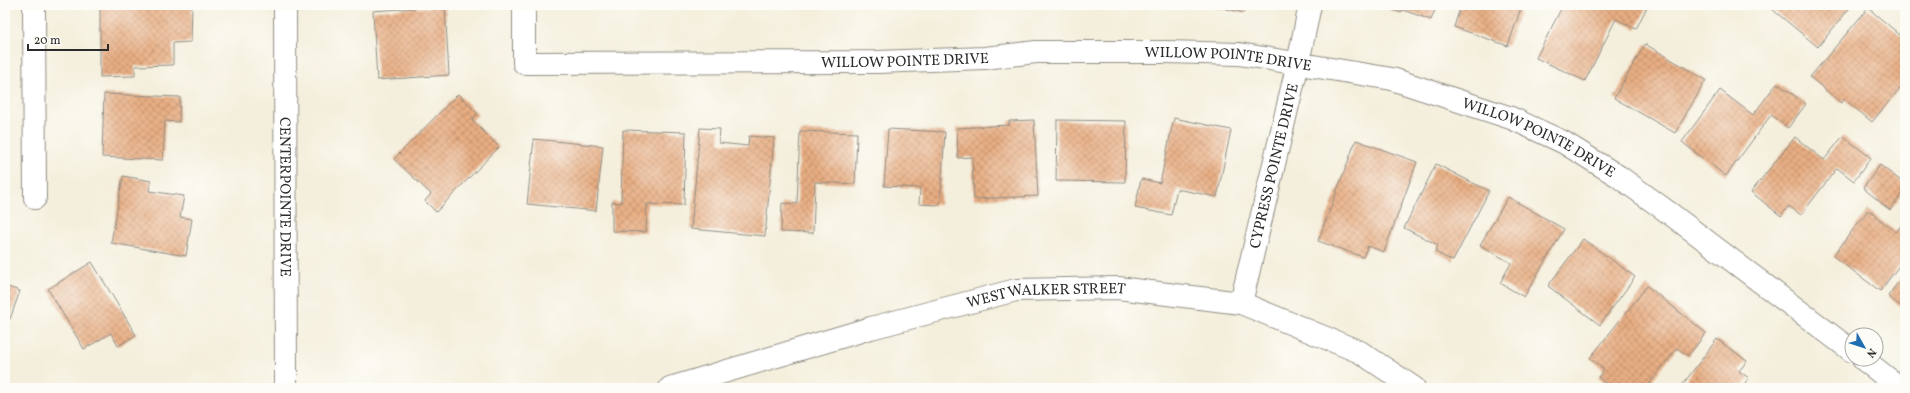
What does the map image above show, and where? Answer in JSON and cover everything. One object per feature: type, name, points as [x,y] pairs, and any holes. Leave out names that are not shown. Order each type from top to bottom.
[{"type":"street","points":[[34,5],[36,198]]},
{"type":"street","name":"CENTERPOINTE DRIVE","points":[[285,5],[286,388]]},
{"type":"street","name":"WILLOW POINTE DRIVE","points":[[524,5],[524,63],[934,61],[985,58],[1036,52],[1092,51],[1240,54],[1399,81],[1511,118],[1563,142],[1618,176],[1672,215],[1844,345]]},
{"type":"street","name":"CYPRESS POINTE DRIVE","points":[[1241,303],[1298,63],[1310,5]]},
{"type":"street","name":"WEST WALKER STREET","points":[[670,388],[871,328],[1016,290],[1118,288],[1241,303],[1360,352],[1414,388]]},
{"type":"street","points":[[1873,367],[1900,388]]},
{"type":"building","points":[[100,5],[192,5],[191,42],[173,43],[173,65],[135,66],[135,76],[100,77]]},
{"type":"building","points":[[1210,5],[1246,5],[1244,13]]},
{"type":"building","points":[[1379,5],[1437,5],[1431,20],[1403,10],[1401,13]]},
{"type":"building","points":[[1461,5],[1522,5],[1508,46],[1454,27]]},
{"type":"building","points":[[1563,5],[1648,5],[1636,29],[1616,19],[1585,81],[1536,58]]},
{"type":"building","points":[[1767,5],[1852,5],[1818,47]]},
{"type":"building","points":[[445,6],[449,75],[377,80],[373,11]]},
{"type":"building","points":[[1868,8],[1905,39],[1905,82],[1872,122],[1844,99],[1841,103],[1810,77]]},
{"type":"building","points":[[1645,44],[1706,80],[1675,133],[1614,98]]},
{"type":"building","points":[[1777,83],[1806,104],[1788,128],[1771,115],[1726,176],[1682,142],[1720,90],[1753,115]]},
{"type":"building","points":[[104,94],[180,97],[179,122],[165,121],[163,160],[102,157]]},
{"type":"building","points":[[458,94],[478,114],[472,120],[499,147],[436,212],[425,201],[431,194],[394,159]]},
{"type":"building","points":[[1174,118],[1231,130],[1217,197],[1177,189],[1171,215],[1135,208],[1141,179],[1160,183]]},
{"type":"building","points":[[1034,120],[1038,196],[974,199],[972,157],[958,158],[957,128],[1009,125],[1009,121]]},
{"type":"building","points":[[1057,120],[1126,121],[1125,182],[1056,181]]},
{"type":"building","points":[[700,128],[720,129],[719,143],[748,146],[749,136],[774,138],[765,236],[691,229]]},
{"type":"building","points":[[888,129],[945,132],[940,205],[919,204],[920,188],[884,186]]},
{"type":"building","points":[[623,130],[686,132],[684,205],[647,204],[646,232],[612,231],[612,202],[621,203]]},
{"type":"building","points":[[800,131],[857,133],[855,184],[815,182],[813,233],[781,232],[782,203],[797,204]]},
{"type":"building","points":[[1843,136],[1871,158],[1854,181],[1837,168],[1801,215],[1789,206],[1781,216],[1751,192],[1795,137],[1824,160]]},
{"type":"building","points":[[534,139],[603,146],[596,211],[527,204]]},
{"type":"building","points":[[1356,140],[1417,162],[1384,252],[1368,246],[1363,257],[1318,241]]},
{"type":"building","points":[[1436,164],[1489,191],[1453,261],[1435,252],[1438,245],[1404,228]]},
{"type":"building","points":[[1880,165],[1905,184],[1905,190],[1890,210],[1863,188]]},
{"type":"building","points":[[123,176],[151,181],[149,191],[184,196],[180,217],[192,219],[186,256],[111,243]]},
{"type":"building","points":[[1508,197],[1564,229],[1524,297],[1500,283],[1511,263],[1480,245]]},
{"type":"building","points":[[1868,210],[1896,232],[1905,221],[1905,258],[1880,291],[1833,256]]},
{"type":"building","points":[[1583,239],[1635,277],[1600,325],[1548,286]]},
{"type":"building","points":[[92,262],[136,335],[118,346],[111,333],[84,349],[48,289]]},
{"type":"building","points":[[1905,273],[1905,310],[1888,296]]},
{"type":"building","points":[[5,286],[20,291],[10,319],[5,318]]},
{"type":"building","points":[[1647,286],[1706,333],[1688,356],[1677,348],[1646,388],[1612,388],[1598,377],[1604,370],[1590,358]]},
{"type":"building","points":[[1717,339],[1747,361],[1739,371],[1749,378],[1741,388],[1680,388]]}]
